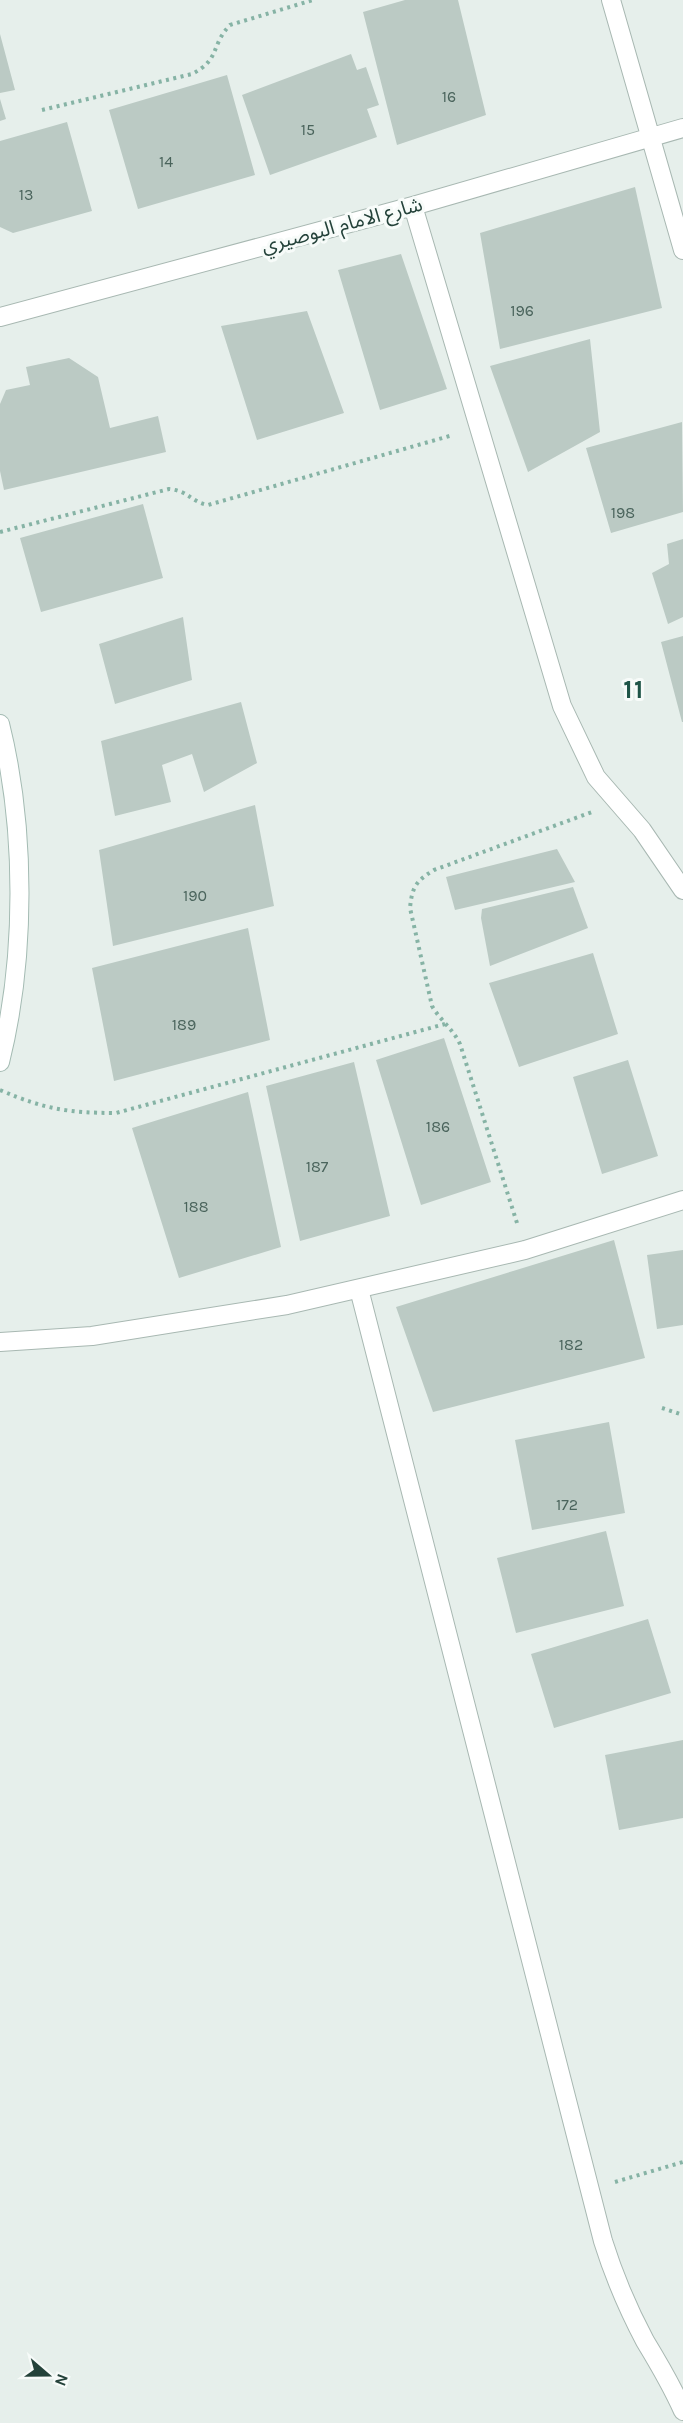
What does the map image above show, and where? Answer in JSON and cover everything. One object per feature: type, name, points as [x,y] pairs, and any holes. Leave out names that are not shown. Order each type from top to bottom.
[{"type":"street","points":[[611,0],[683,250]]},
{"type":"street","name":"شارع الامام البوصيري","points":[[0,317],[413,206],[683,128]]},
{"type":"street","points":[[413,206],[562,706],[596,777],[642,830],[683,890]]},
{"type":"street","points":[[0,724],[14,803],[20,917],[8,1029],[0,1062]]},
{"type":"street","points":[[0,1342],[92,1336],[286,1305],[525,1250],[683,1200]]},
{"type":"street","points":[[359,1289],[603,2241],[627,2304],[683,2411]]},
{"type":"path","points":[[42,110],[192,74],[206,67],[214,55],[222,34],[230,25],[313,0]]},
{"type":"path","points":[[0,532],[169,489],[189,494],[200,504],[208,505],[479,428]]},
{"type":"path","points":[[525,1250],[460,1044],[455,1032],[432,1006],[410,908],[412,892],[420,878],[434,870],[618,803]]},
{"type":"path","points":[[0,1089],[32,1104],[74,1113],[116,1113],[446,1024]]},
{"type":"path","points":[[662,1408],[683,1415]]},
{"type":"path","points":[[590,2190],[683,2162]]},
{"type":"building","points":[[405,0],[458,0],[486,115],[397,145],[363,12]]},
{"type":"building","points":[[0,34],[15,90],[0,93]]},
{"type":"building","points":[[351,54],[357,70],[366,67],[379,105],[367,109],[377,137],[270,175],[242,95]]},
{"type":"building","points":[[227,75],[255,175],[138,209],[109,110]]},
{"type":"building","points":[[0,99],[6,119],[0,121]]},
{"type":"building","points":[[67,122],[92,211],[13,233],[0,227],[0,141]]},
{"type":"building","points":[[635,187],[662,308],[500,349],[480,233]]},
{"type":"building","points":[[401,254],[447,389],[380,410],[338,270]]},
{"type":"building","points":[[307,311],[344,413],[257,440],[221,326]]},
{"type":"building","points":[[590,339],[600,432],[528,472],[490,366]]},
{"type":"building","points":[[69,358],[98,377],[110,428],[158,416],[166,452],[4,490],[0,471],[0,404],[6,390],[30,385],[26,367]]},
{"type":"building","points":[[682,422],[683,512],[611,533],[586,448]]},
{"type":"building","points":[[143,504],[163,578],[41,612],[20,538]]},
{"type":"building","points":[[683,539],[683,617],[668,624],[652,573],[669,564],[667,544]]},
{"type":"building","points":[[183,617],[192,680],[115,704],[99,644]]},
{"type":"building","points":[[683,636],[683,722],[682,722],[661,642]]},
{"type":"building","points":[[241,702],[257,763],[204,792],[192,754],[162,765],[171,802],[115,816],[101,741]]},
{"type":"building","points":[[255,805],[274,906],[113,946],[99,850]]},
{"type":"building","points":[[557,849],[575,882],[455,910],[446,877]]},
{"type":"building","points":[[573,887],[588,928],[490,966],[481,918],[482,909]]},
{"type":"building","points":[[248,928],[270,1040],[114,1081],[92,968]]},
{"type":"building","points":[[593,953],[618,1034],[519,1067],[489,983]]},
{"type":"building","points":[[444,1038],[491,1182],[421,1205],[376,1060]]},
{"type":"building","points":[[628,1060],[658,1156],[602,1174],[573,1077]]},
{"type":"building","points":[[354,1062],[390,1216],[300,1241],[266,1086]]},
{"type":"building","points":[[248,1092],[281,1247],[179,1278],[132,1128]]},
{"type":"building","points":[[614,1240],[645,1358],[433,1412],[396,1307]]},
{"type":"building","points":[[683,1250],[683,1325],[657,1329],[647,1255]]},
{"type":"building","points":[[609,1422],[625,1513],[532,1530],[515,1440]]},
{"type":"building","points":[[606,1531],[624,1606],[516,1633],[497,1558]]},
{"type":"building","points":[[648,1619],[671,1693],[554,1728],[531,1654]]},
{"type":"building","points":[[683,1740],[683,1818],[619,1830],[605,1755]]},
{"type":"district","name":"11","points":[[634,689]]}]
